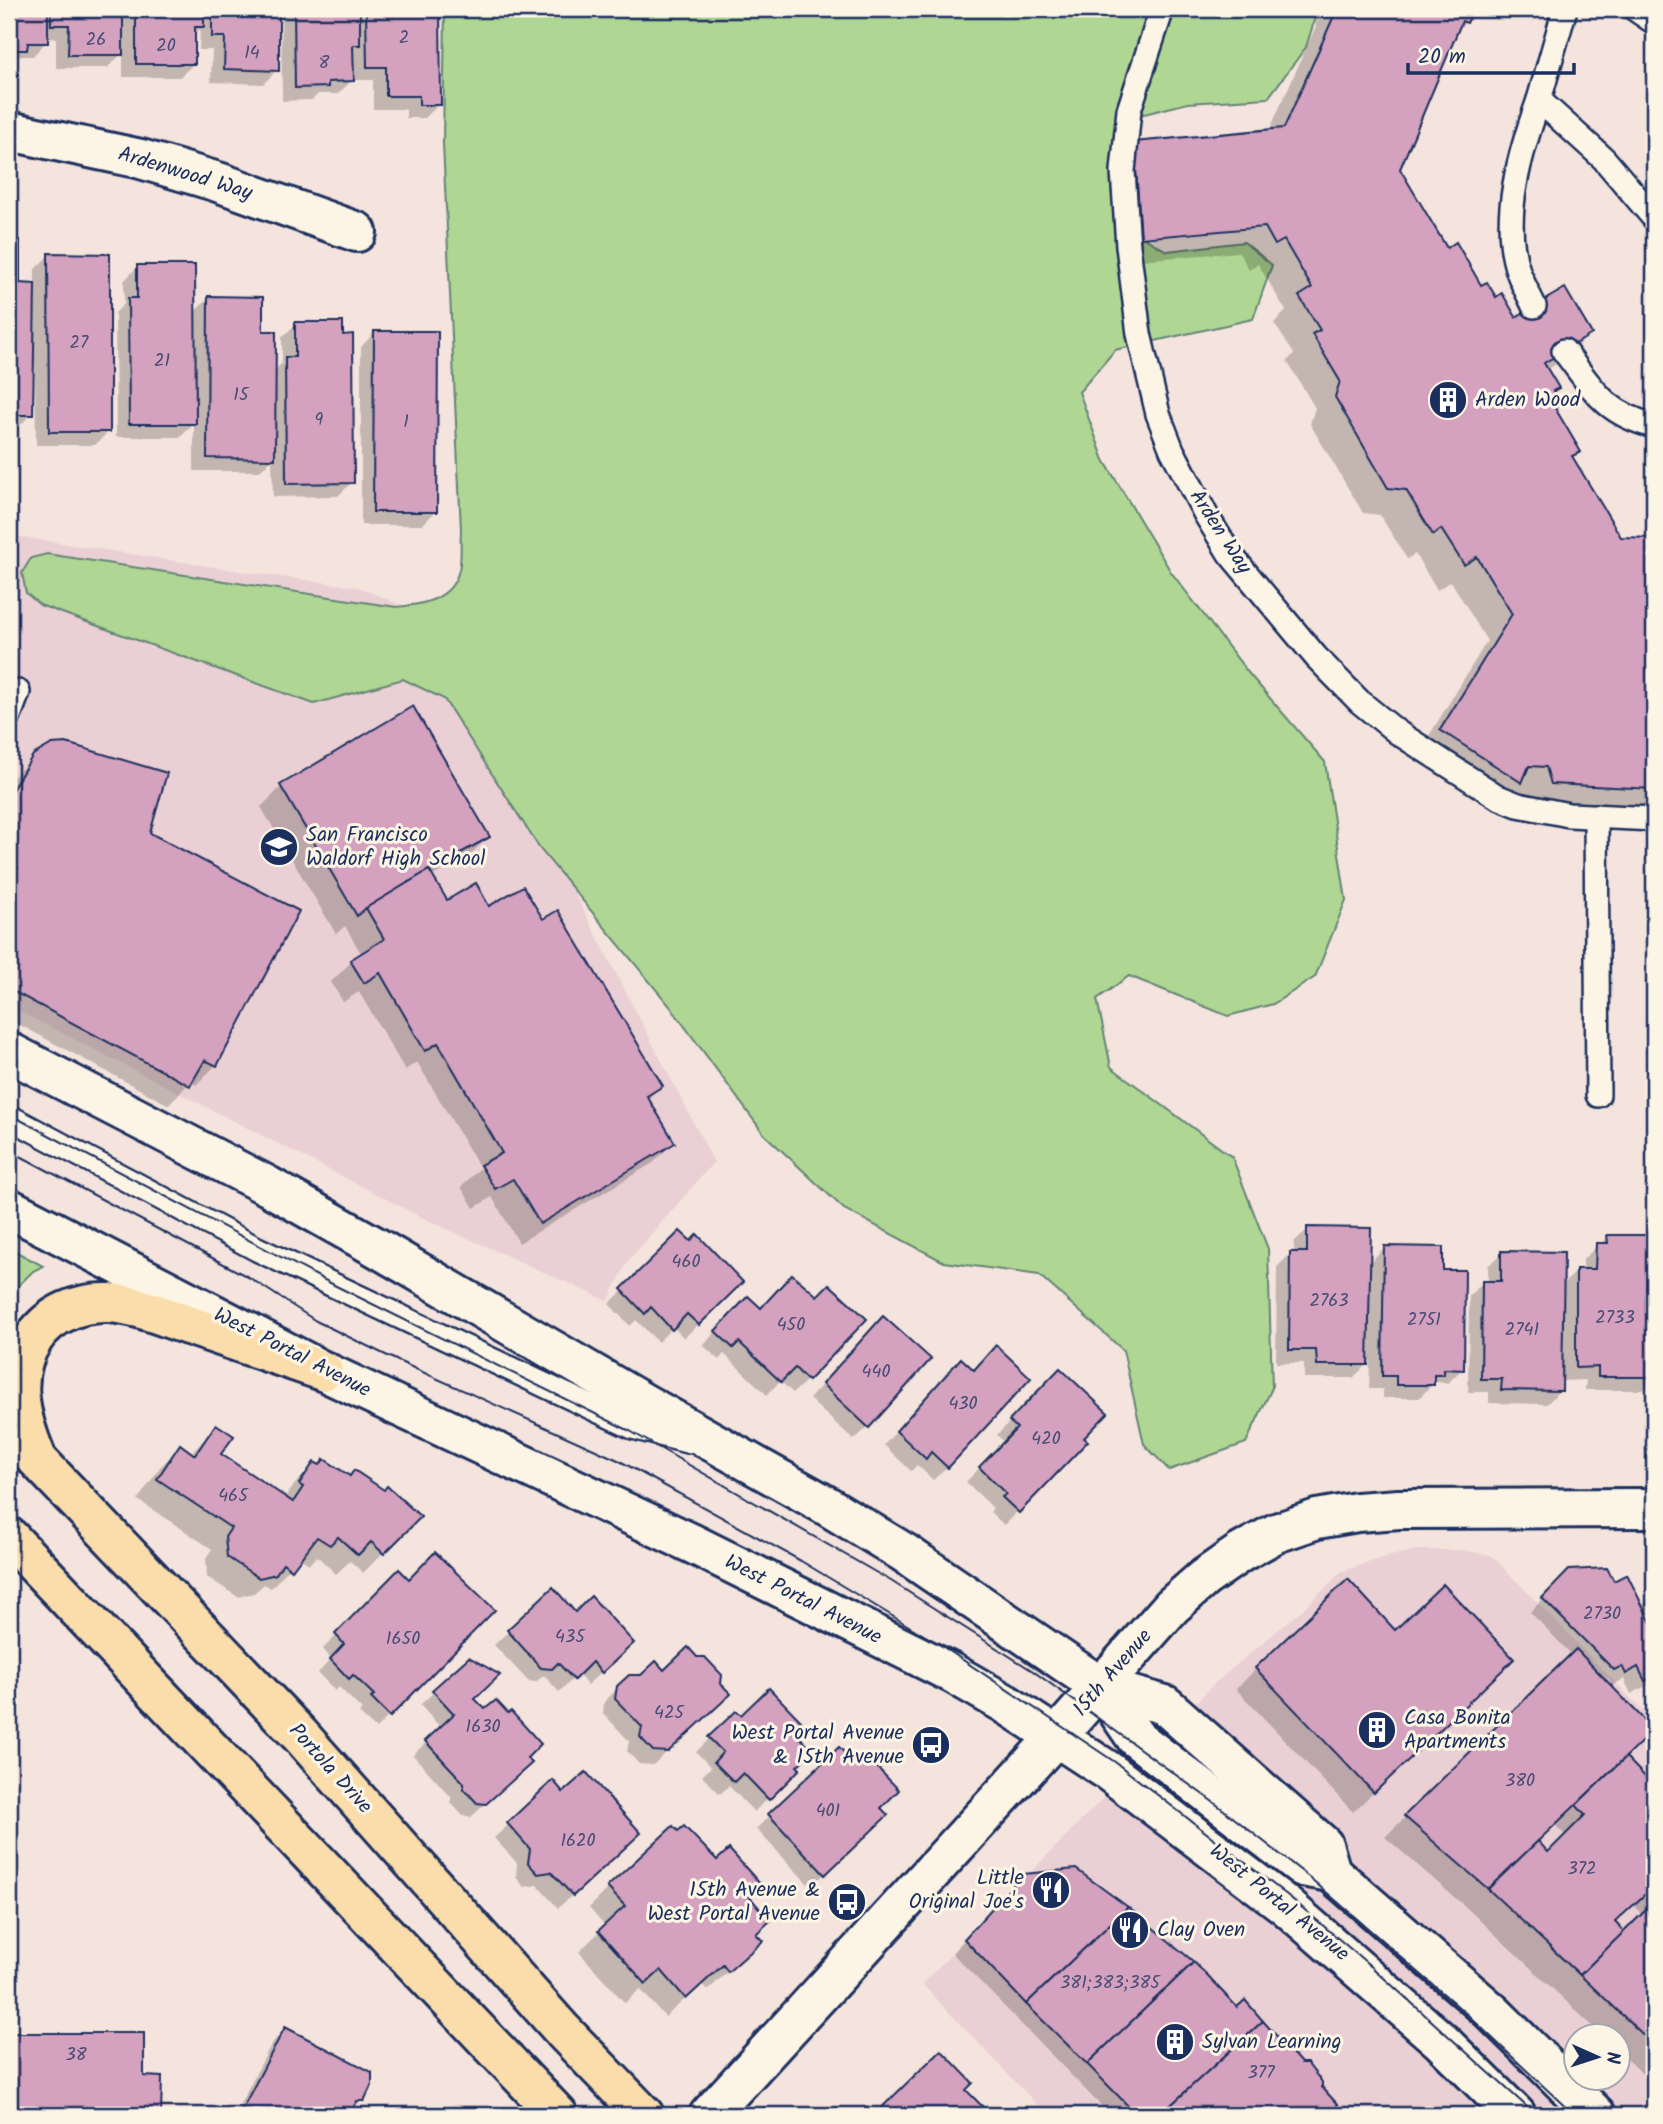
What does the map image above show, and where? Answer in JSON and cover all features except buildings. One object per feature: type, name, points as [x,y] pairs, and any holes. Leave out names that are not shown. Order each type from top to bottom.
[{"type":"main road","points":[[36,1458],[21,1413],[20,1368],[27,1348],[38,1332],[67,1310],[86,1305],[124,1305],[323,1371]]},
{"type":"main road","name":"Portola Drive","points":[[9,1430],[291,1725],[563,2031],[644,2115]]},
{"type":"main road","points":[[9,1537],[558,2115]]},
{"type":"street","name":"Ardenwood Way","points":[[9,131],[141,159],[218,182],[357,232]]},
{"type":"street","name":"West Portal Avenue","points":[[9,1052],[268,1186],[903,1552],[1101,1687],[1136,1738],[1303,1867],[1331,1872],[1492,2012],[1596,2115]]},
{"type":"street","name":"West Portal Avenue","points":[[9,1208],[323,1371],[681,1538],[952,1673],[1057,1736],[1196,1836],[1285,1905],[1441,2041],[1516,2115]]},
{"type":"street","name":"15th Avenue","points":[[709,2115],[1057,1736],[1172,1606],[1204,1578],[1240,1553],[1276,1533],[1317,1519],[1357,1512],[1399,1509],[1654,1508]]},
{"type":"lane","name":"Arden Way","points":[[1162,9],[1129,110],[1123,171],[1132,278],[1148,378],[1172,450],[1189,485],[1230,554],[1316,657],[1376,717],[1498,797],[1540,811],[1654,819]]},
{"type":"lane","points":[[1534,306],[1518,271],[1511,213],[1518,167],[1565,9]]},
{"type":"lane","points":[[1635,9],[1654,22]]},
{"type":"lane","points":[[1539,100],[1604,159],[1654,218]]},
{"type":"lane","points":[[1564,351],[1606,405],[1633,421],[1654,426]]},
{"type":"lane","points":[[9,716],[18,692]]},
{"type":"lane","points":[[1596,816],[1598,1095]]},
{"type":"lane","name":"West Portal Avenue","points":[[9,1118],[257,1249],[633,1426],[737,1455]]},
{"type":"shaded area","name":"San Francisco Waldorf High School","points":[[9,535],[358,587],[432,618],[714,1162],[628,1261],[608,1301],[427,1220],[9,1006]]},
{"type":"shaded area","points":[[1417,1550],[1462,1550],[1491,1555],[1654,1722],[1654,2115],[1047,2115],[922,1984],[1215,1683],[1303,1609],[1341,1572]]},
{"type":"green space","points":[[445,9],[1318,9],[1306,47],[1268,98],[1188,103],[1132,117],[1123,226],[1167,251],[1244,242],[1272,265],[1253,319],[1115,350],[1079,392],[1104,460],[1171,572],[1250,675],[1325,762],[1346,900],[1315,977],[1273,1004],[1228,1016],[1129,976],[1097,999],[1111,1067],[1232,1157],[1268,1249],[1272,1388],[1246,1443],[1169,1470],[1144,1444],[1123,1350],[1039,1275],[944,1262],[844,1209],[764,1134],[669,1005],[540,849],[444,699],[403,679],[314,704],[40,605],[26,593],[22,573],[31,558],[47,554],[396,607],[435,599],[450,588],[460,565],[461,530],[443,143]]},
{"type":"green space","points":[[9,1248],[43,1266],[33,1271],[9,1295]]},
{"type":"tram line","points":[[9,1114],[336,1286],[630,1431],[891,1581],[1033,1671],[1220,1807],[1310,1878],[1469,2016],[1574,2115]]},
{"type":"tram line","points":[[9,1150],[250,1278],[316,1321],[618,1460],[801,1561],[942,1646],[1115,1762],[1292,1899],[1536,2115]]},
{"type":"place","name":"Arden Wood","points":[[1448,400]]},
{"type":"place","name":"San Francisco Waldorf High School","points":[[279,847]]},
{"type":"place","name":"Casa Bonita Apartments","points":[[1377,1730]]},
{"type":"place","name":"West Portal Avenue & 15th Avenue","points":[[931,1745]]},
{"type":"place","name":"Little Original Joe's","points":[[1051,1890]]},
{"type":"place","name":"15th Avenue & West Portal Avenue","points":[[847,1902]]},
{"type":"place","name":"Clay Oven","points":[[1130,1930]]},
{"type":"place","name":"Sylvan Learning","points":[[1175,2042]]}]
